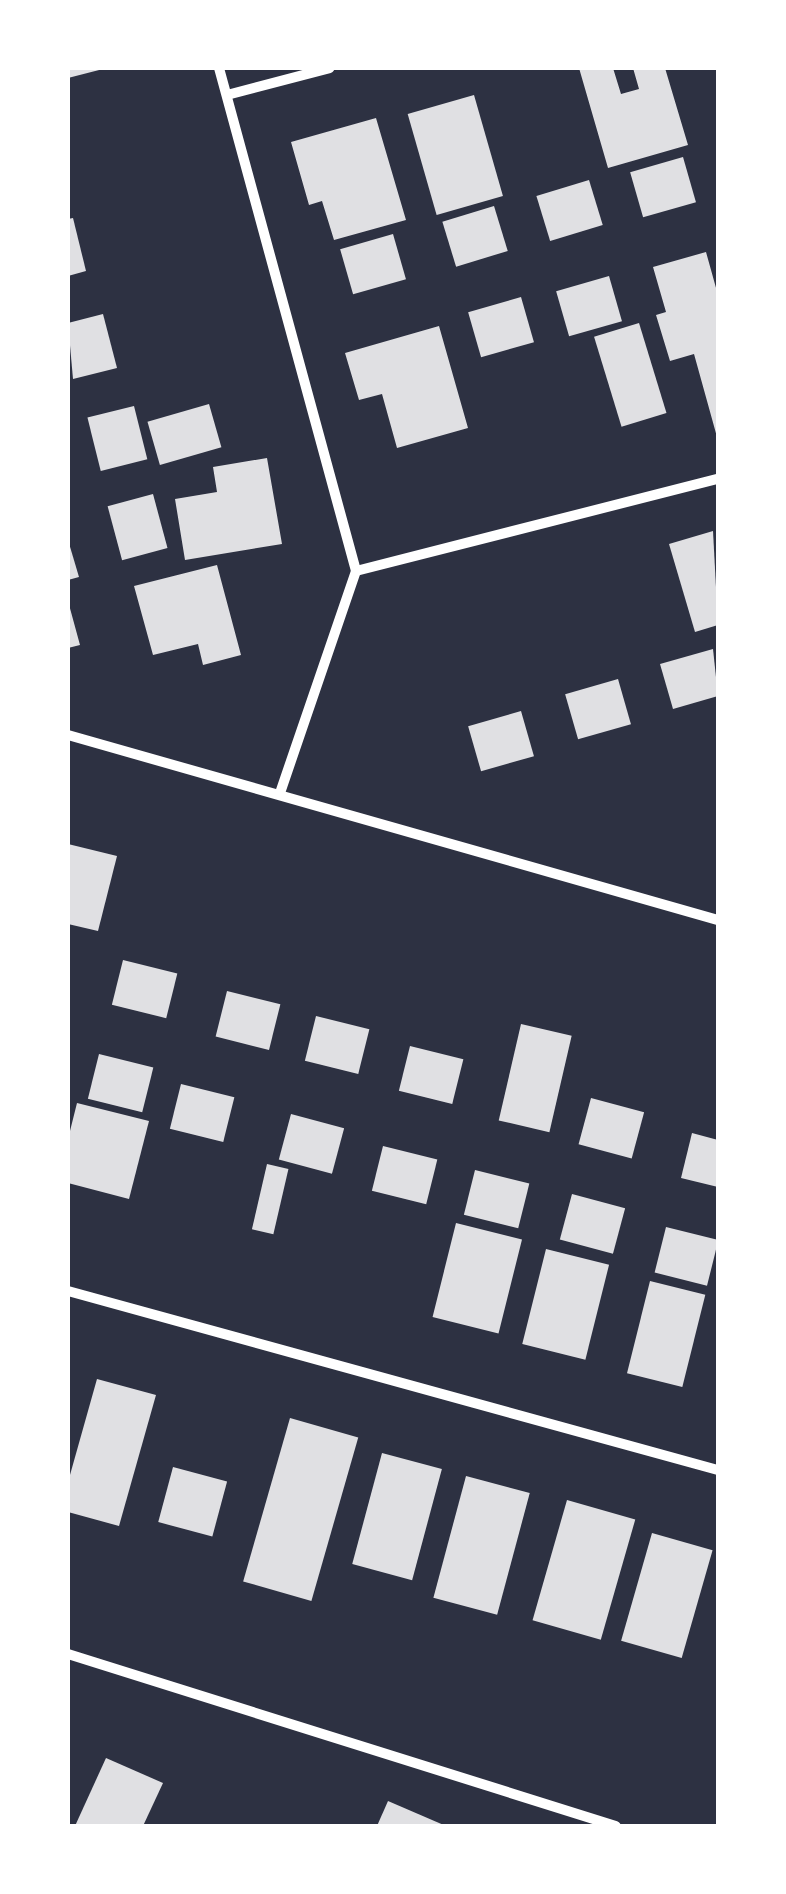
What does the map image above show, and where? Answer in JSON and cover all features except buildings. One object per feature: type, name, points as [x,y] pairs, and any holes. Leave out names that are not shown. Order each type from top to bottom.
[{"type":"street","points":[[218,68],[356,571],[280,792]]},
{"type":"street","points":[[226,95],[330,68]]},
{"type":"street","points":[[356,571],[718,479]]},
{"type":"street","points":[[68,735],[280,792],[718,920]]},
{"type":"street","points":[[68,1291],[718,1470]]},
{"type":"street","points":[[68,1654],[616,1826]]}]
